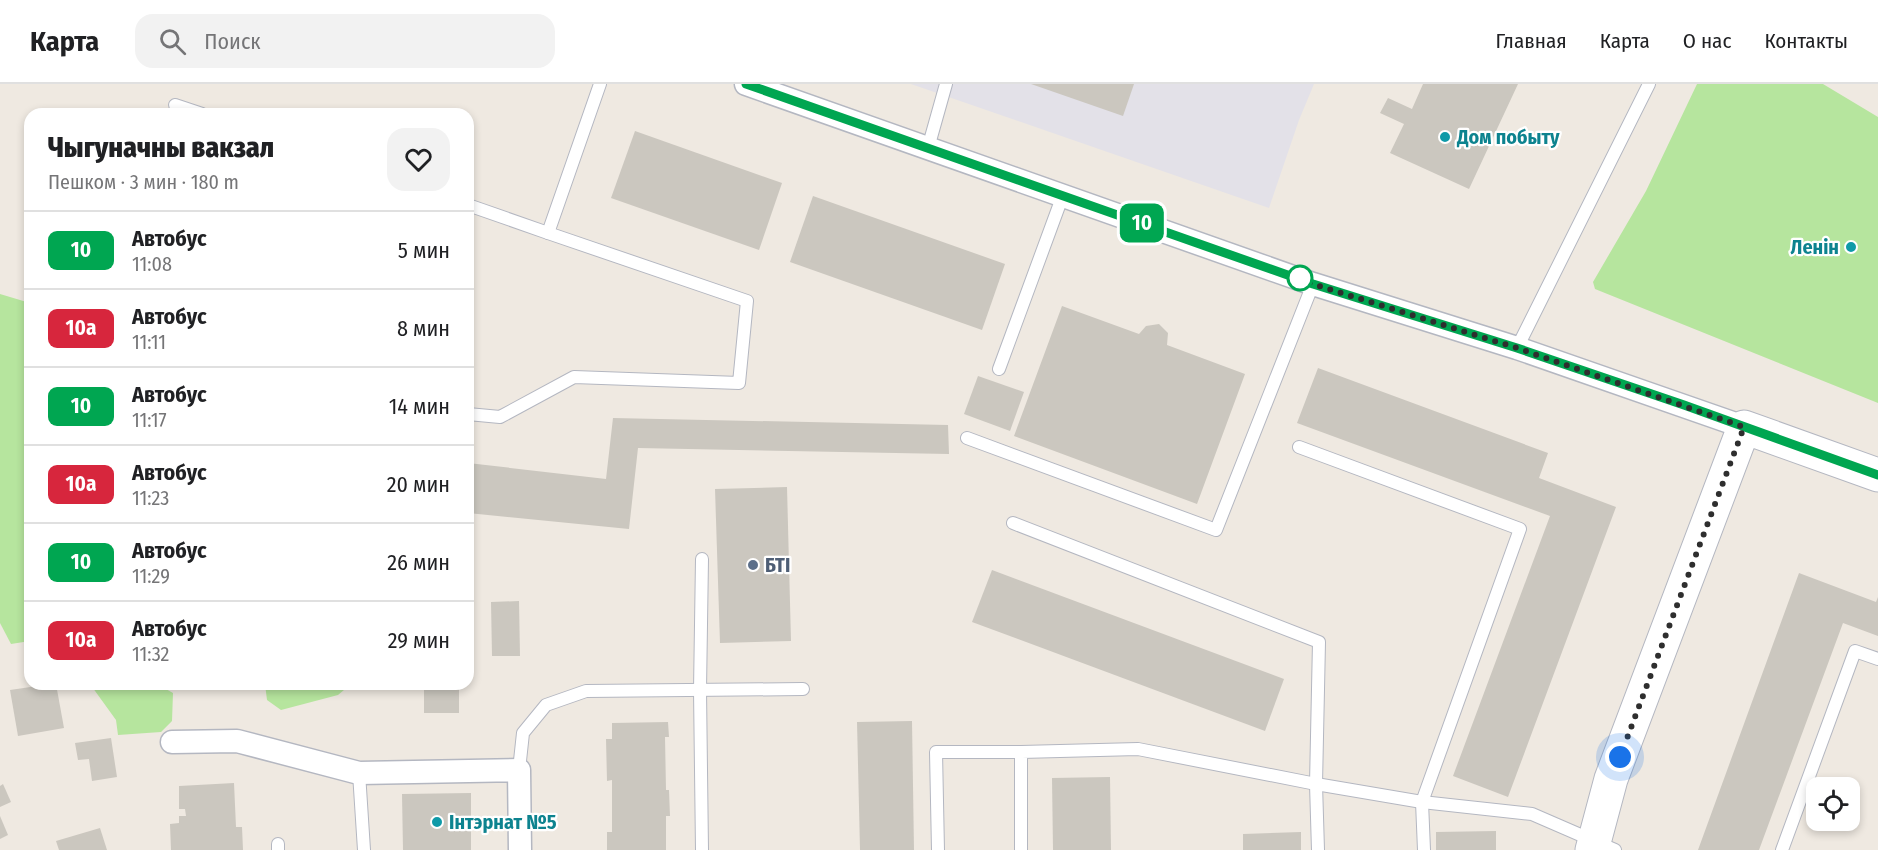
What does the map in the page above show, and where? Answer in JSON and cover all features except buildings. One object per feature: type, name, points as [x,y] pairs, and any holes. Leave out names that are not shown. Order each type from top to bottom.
[{"type":"main road","points":[[1600,847],[1611,779],[1744,427],[1878,475]]},
{"type":"street","points":[[746,84],[1313,284],[1517,348],[1744,427]]},
{"type":"street","points":[[172,742],[237,741],[359,773],[519,770],[520,850]]},
{"type":"lane","points":[[548,233],[600,84]]},
{"type":"lane","points":[[928,148],[946,84]]},
{"type":"lane","points":[[1517,348],[1649,84]]},
{"type":"lane","points":[[175,105],[184,108]]},
{"type":"lane","points":[[999,369],[1063,195]]},
{"type":"lane","points":[[474,207],[747,301],[739,383],[574,377],[500,417],[474,415]]},
{"type":"lane","points":[[967,438],[1216,530],[1313,284]]},
{"type":"lane","points":[[1299,447],[1520,529],[1422,802],[1424,850]]},
{"type":"lane","points":[[1013,523],[1319,642],[1316,784],[1318,850]]},
{"type":"lane","points":[[702,559],[700,690],[702,850]]},
{"type":"lane","points":[[1782,850],[1856,651],[1878,659]]},
{"type":"lane","points":[[519,770],[523,733],[546,705],[586,691],[802,689]]},
{"type":"lane","points":[[938,850],[936,752],[1138,748],[1316,784],[1422,802],[1532,814],[1600,847]]},
{"type":"lane","points":[[1021,752],[1021,850]]},
{"type":"lane","points":[[359,773],[364,850]]},
{"type":"shaded area","points":[[911,84],[1314,84],[1299,120],[1269,208]]},
{"type":"green space","points":[[1697,84],[1823,84],[1878,117],[1878,403],[1595,289],[1593,282],[1646,191]]},
{"type":"green space","points":[[0,294],[24,301],[24,642],[11,644],[0,623]]},
{"type":"green space","points":[[94,690],[168,690],[173,693],[172,721],[161,732],[118,735],[116,720]]},
{"type":"green space","points":[[266,690],[344,690],[338,695],[281,710],[267,700]]},
{"type":"bus line","name":"10","points":[[746,84],[1313,284],[1517,348],[1878,475]]},
{"type":"place","name":"Дом побыту","points":[[1445,137]]},
{"type":"place","name":"Ленін","points":[[1851,247]]},
{"type":"place","name":"БТІ","points":[[753,565]]},
{"type":"place","name":"Інтэрнат №5","points":[[437,822]]},
{"type":"route","points":[[1300,278],[1517,348],[1744,427],[1620,757]]}]
